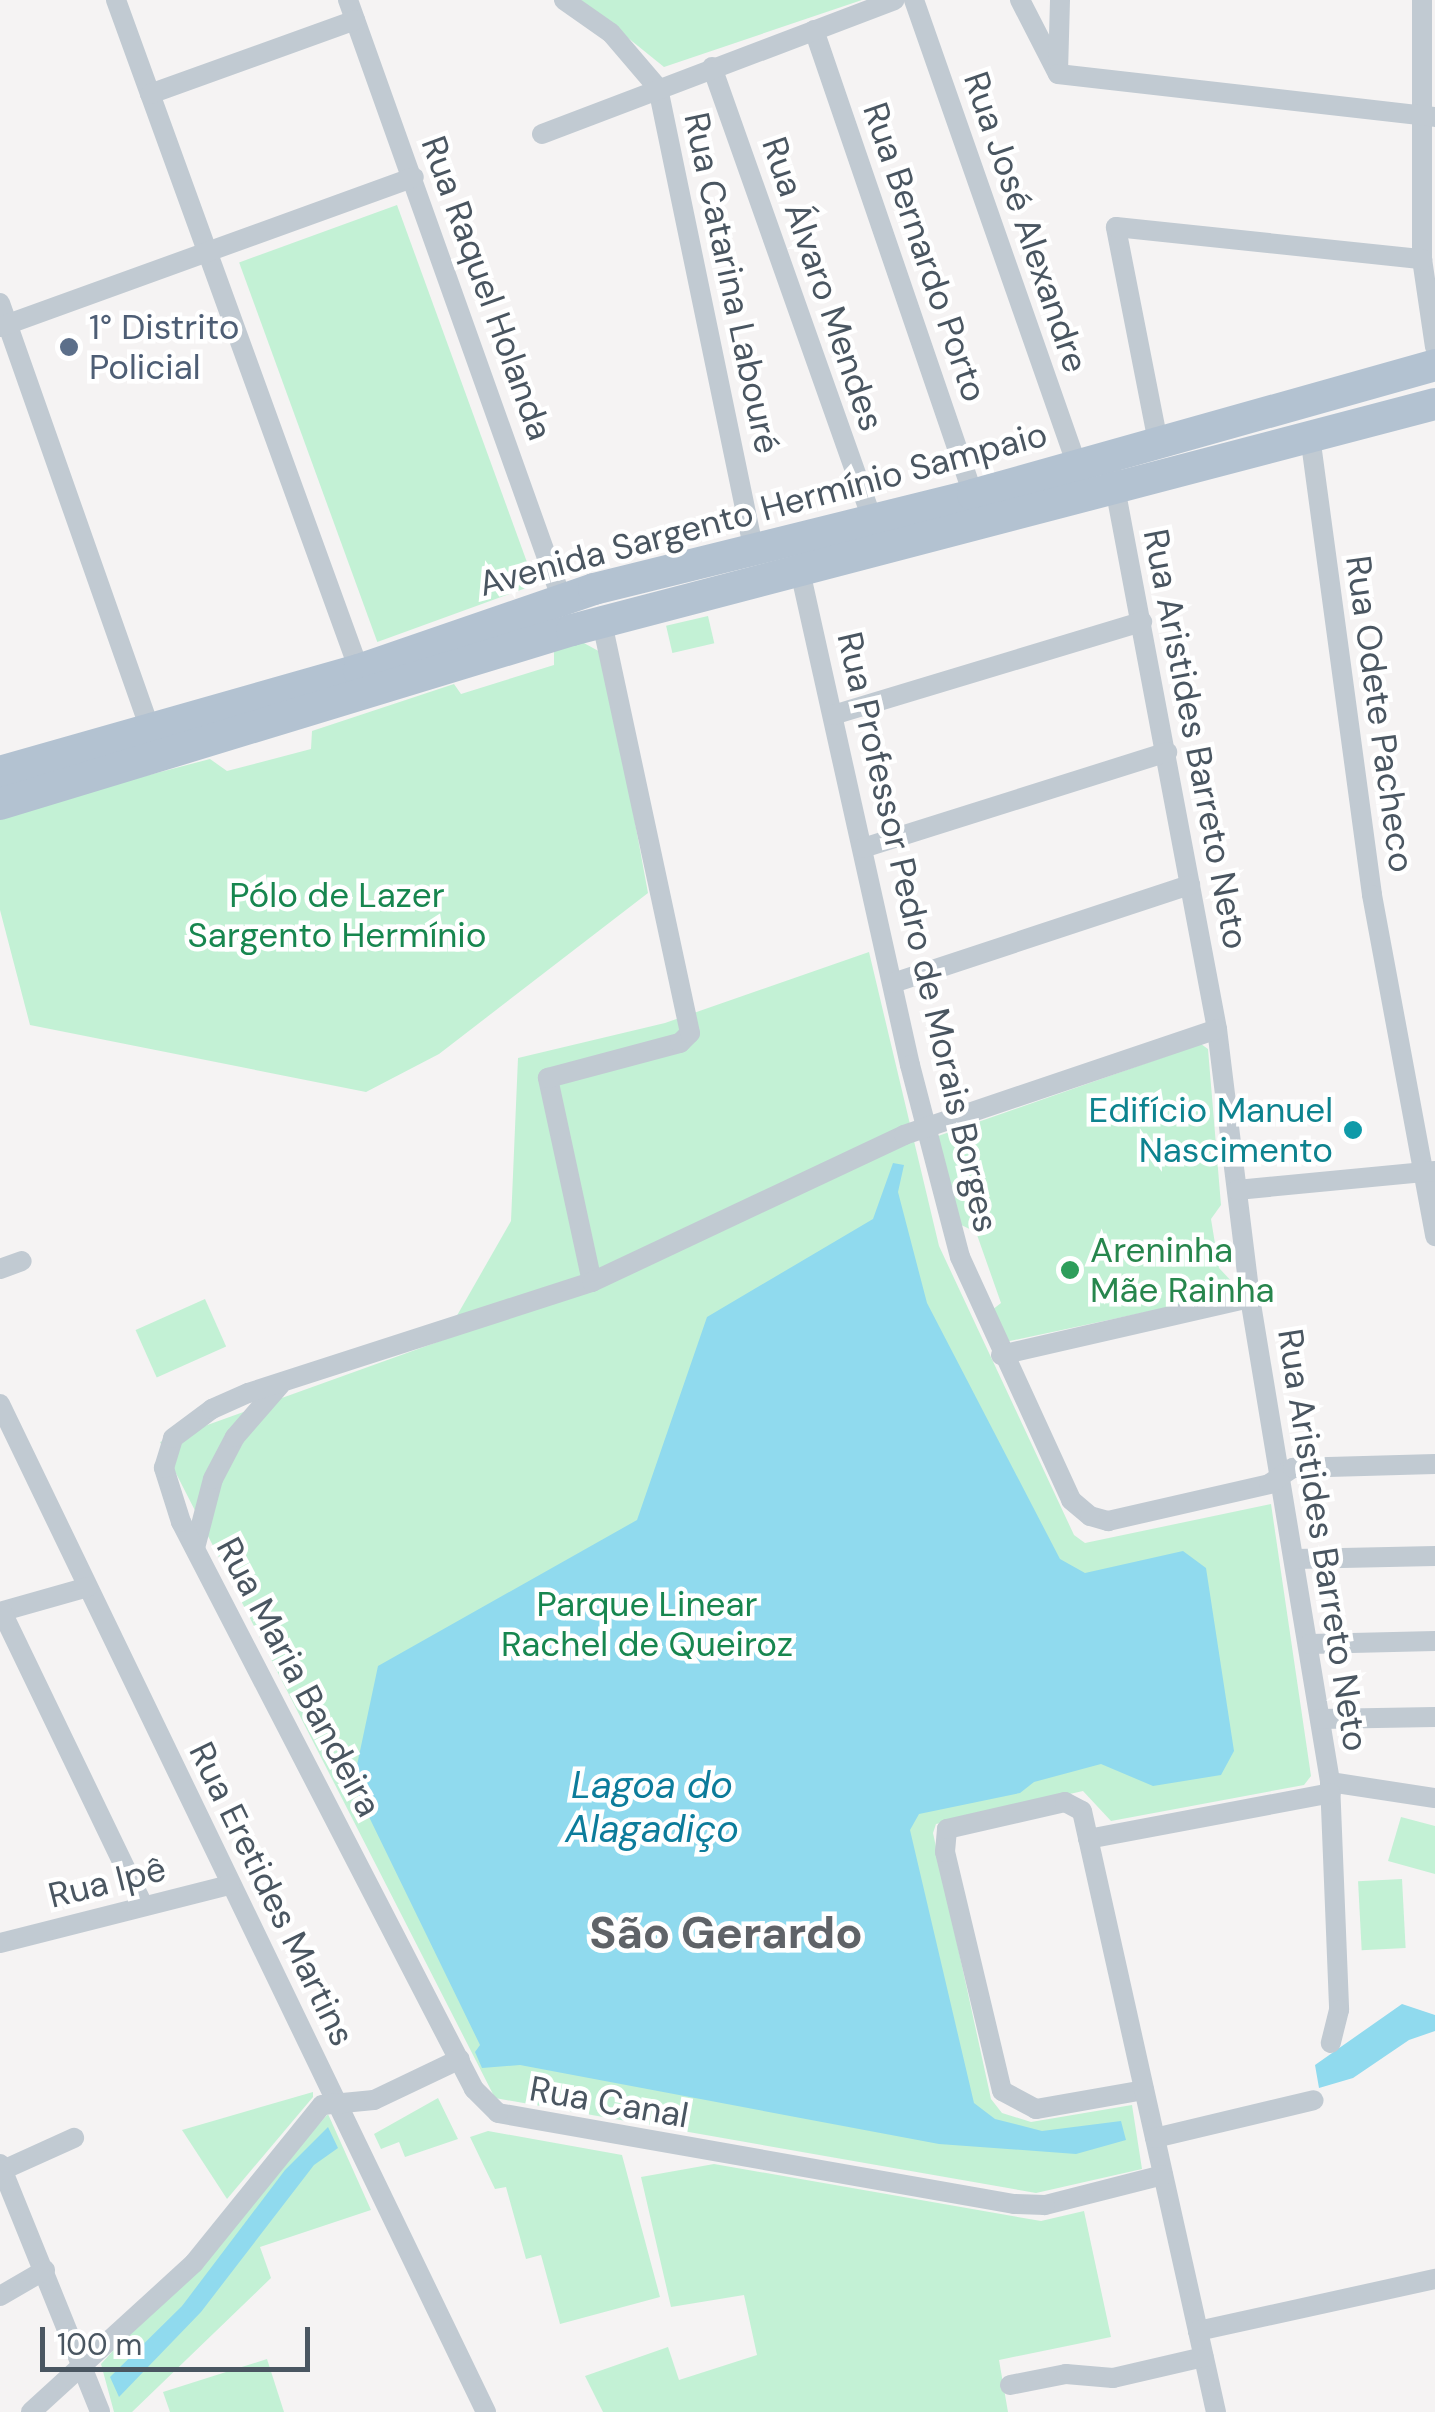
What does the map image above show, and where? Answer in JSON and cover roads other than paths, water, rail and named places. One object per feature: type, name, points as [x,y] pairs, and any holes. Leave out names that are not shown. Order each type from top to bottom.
[{"type":"main road","name":"Avenida Sargento Hermínio Sampaio","points":[[0,772],[154,742],[800,572],[1100,470],[1158,442],[1435,364]]},
{"type":"main road","name":"Avenida Sargento Hermínio Sampaio","points":[[0,804],[154,742],[562,600],[973,496],[1100,470],[1310,436],[1435,404]]},
{"type":"street","points":[[116,0],[358,670]]},
{"type":"street","points":[[564,0],[611,33],[658,88]]},
{"type":"street","points":[[542,134],[894,0]]},
{"type":"street","name":"Rua José Alexandre","points":[[914,0],[1100,470]]},
{"type":"street","points":[[1020,0],[1058,74]]},
{"type":"street","points":[[1058,74],[1060,0]]},
{"type":"street","points":[[1422,0],[1428,116],[1422,259],[1435,347]]},
{"type":"street","points":[[150,94],[351,10]]},
{"type":"street","name":"Rua Raquel Holanda","points":[[351,10],[414,177],[562,600]]},
{"type":"street","name":"Rua Bernardo Porto","points":[[814,30],[973,496]]},
{"type":"street","name":"Rua Álvaro Mendes","points":[[712,67],[873,522]]},
{"type":"street","points":[[1058,74],[1428,116]]},
{"type":"street","name":"Rua Catarina Labouré","points":[[658,88],[754,551]]},
{"type":"street","points":[[4,326],[414,177]]},
{"type":"street","points":[[1158,442],[1114,230],[1127,224],[1422,259]]},
{"type":"street","points":[[0,303],[4,326],[154,742]]},
{"type":"street","name":"Rua Odete Pacheco","points":[[1310,436],[1368,867],[1427,1171],[1435,1236]]},
{"type":"street","name":"Rua Aristides Barreto Neto","points":[[1100,470],[1142,622],[1217,1030],[1250,1298],[1310,1644],[1330,1788],[1339,2010],[1332,2044]]},
{"type":"street","name":"Rua Professor Pedro de Morais Borges","points":[[800,572],[924,1127],[960,1257],[1065,1490],[1090,1516],[1108,1521],[1188,1504],[1282,1475]]},
{"type":"street","points":[[833,715],[1142,622]]},
{"type":"street","points":[[592,1282],[548,1078],[680,1043],[690,1032],[602,623]]},
{"type":"street","points":[[863,848],[1166,752]]},
{"type":"street","points":[[893,983],[1190,885]]},
{"type":"street","name":"Rua Maria Bandeira","points":[[460,2059],[194,1548],[167,1484],[167,1447],[212,1409],[289,1376],[592,1282],[924,1127],[1217,1030]]},
{"type":"street","points":[[1238,1190],[1427,1171]]},
{"type":"street","points":[[0,1269],[22,1262]]},
{"type":"street","points":[[1001,1355],[1250,1298]]},
{"type":"street","points":[[194,1548],[213,1480],[236,1437],[289,1376]]},
{"type":"street","name":"Rua Eretides Martins","points":[[0,1404],[486,2412]]},
{"type":"street","points":[[1282,1475],[1293,1468],[1435,1464]]},
{"type":"street","points":[[1296,1559],[1435,1556]]},
{"type":"street","points":[[88,1587],[1,1612],[143,1905]]},
{"type":"street","points":[[1310,1644],[1435,1640]]},
{"type":"street","points":[[1320,1720],[1435,1717]]},
{"type":"street","points":[[1088,1839],[1330,1788],[1435,1798]]},
{"type":"street","points":[[1144,2090],[1036,2110],[1002,2091],[944,1838],[955,1824],[1072,1802],[1088,1839],[1216,2412]]},
{"type":"street","name":"Rua Ipê","points":[[0,1943],[230,1885]]},
{"type":"street","points":[[31,2412],[194,2263],[322,2105],[341,2107],[374,2100],[460,2059]]},
{"type":"street","name":"Rua Canal","points":[[460,2059],[486,2104],[511,2119],[1014,2204],[1045,2205],[1163,2174]]},
{"type":"street","points":[[1155,2138],[1314,2100]]},
{"type":"street","points":[[74,2138],[1,2167],[85,2366],[100,2412]]},
{"type":"street","points":[[0,2296],[45,2270]]},
{"type":"street","points":[[1198,2331],[1435,2280]]},
{"type":"street","points":[[1010,2385],[1066,2374],[1112,2378],[1204,2357]]},
{"type":"water","name":"Lagoa do Alagadiço","points":[[893,1163],[904,1165],[898,1192],[927,1303],[1060,1559],[1085,1573],[1183,1551],[1206,1568],[1234,1751],[1221,1775],[1153,1786],[1101,1764],[1034,1782],[1020,1793],[919,1814],[910,1830],[974,2103],[995,2119],[1042,2131],[1121,2121],[1126,2140],[1076,2154],[939,2144],[520,2065],[482,2068],[475,2052],[480,2045],[353,1784],[378,1666],[637,1520],[707,1317],[873,1219]]},
{"type":"water","points":[[1402,2004],[1435,2015],[1435,2031],[1409,2040],[1353,2078],[1319,2088],[1315,2065]]},
{"type":"water","points":[[328,2127],[338,2148],[314,2165],[201,2312],[119,2397],[110,2377],[182,2306],[285,2170]]},
{"type":"place","name":"1° Distrito Policial","points":[[69,347]]},
{"type":"place","name":"Edifício Manuel Nascimento","points":[[1353,1130]]},
{"type":"place","name":"Areninha Mãe Rainha","points":[[1070,1270]]},
{"type":"district","name":"São Gerardo","points":[[726,1933]]},
{"type":"park label","name":"Pólo de Lazer Sargento Hermínio","points":[[337,915]]},
{"type":"park label","name":"Parque Linear Rachel de Queiroz","points":[[647,1624]]}]
